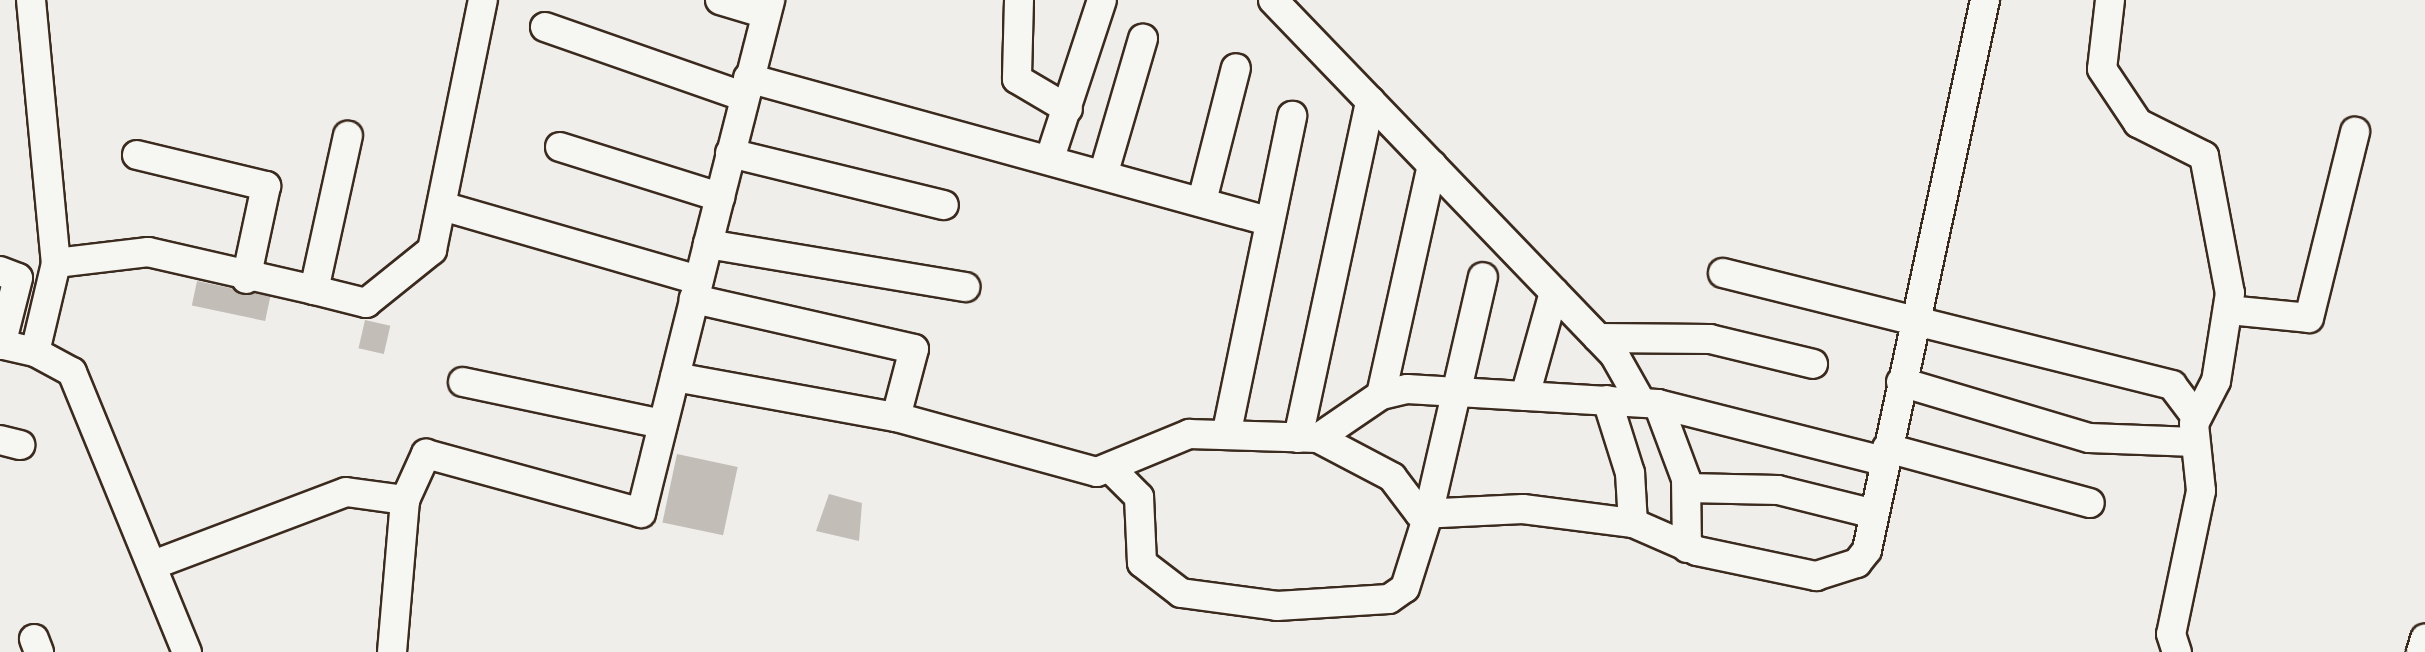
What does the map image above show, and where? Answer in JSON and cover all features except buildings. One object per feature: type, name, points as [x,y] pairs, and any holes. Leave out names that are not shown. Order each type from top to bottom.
[{"type":"street","points":[[31,0],[56,263],[35,352]]},
{"type":"street","points":[[56,263],[148,252],[246,279],[373,300],[428,255],[442,206],[483,0]]},
{"type":"street","points":[[392,652],[405,500],[426,454],[641,513],[745,87],[768,7],[720,0]]},
{"type":"street","points":[[1019,0],[1017,79],[1068,109]]},
{"type":"street","points":[[1050,158],[1102,0]]},
{"type":"street","points":[[1273,0],[1598,338],[1650,403],[1687,488],[1687,548]]},
{"type":"street","points":[[675,377],[896,417],[1086,471],[1113,471],[1177,437],[1227,431],[1308,438],[1392,477],[1415,510],[1428,515],[1523,509],[1633,523],[1687,548],[1825,577],[1863,557],[1985,0]]},
{"type":"street","points":[[2110,0],[2105,75],[2138,123],[2207,162],[2228,310],[2216,381],[2195,428]]},
{"type":"street","points":[[545,27],[745,87],[1050,158],[1268,221]]},
{"type":"street","points":[[1104,172],[1143,39]]},
{"type":"street","points":[[1202,201],[1236,68]]},
{"type":"street","points":[[1308,438],[1370,101]]},
{"type":"street","points":[[1227,431],[1292,116]]},
{"type":"street","points":[[2228,310],[2309,318],[2355,132]]},
{"type":"street","points":[[314,290],[348,136]]},
{"type":"street","points":[[560,147],[720,197]]},
{"type":"street","points":[[730,153],[944,205]]},
{"type":"street","points":[[137,155],[266,186],[246,279]]},
{"type":"street","points":[[1381,395],[1432,165]]},
{"type":"street","points":[[442,206],[697,289],[914,349],[896,417]]},
{"type":"street","points":[[708,244],[965,287]]},
{"type":"street","points":[[0,271],[18,278],[0,344],[35,352],[72,372],[187,652]]},
{"type":"street","points":[[1723,273],[1915,318],[2172,385],[2195,428],[2201,491],[2171,634],[2177,652]]},
{"type":"street","points":[[1113,471],[1139,497],[1142,563],[1181,593],[1277,606],[1389,599],[1405,588],[1428,515],[1483,277]]},
{"type":"street","points":[[1525,396],[1554,292]]},
{"type":"street","points":[[1598,338],[1702,338],[1813,364]]},
{"type":"street","points":[[463,382],[663,424]]},
{"type":"street","points":[[1901,382],[2089,438],[2195,428]]},
{"type":"street","points":[[1308,438],[1381,395],[1457,392],[1650,403],[2090,503]]},
{"type":"street","points":[[1607,400],[1630,473],[1633,523]]},
{"type":"street","points":[[1687,488],[1778,490],[1874,514]]},
{"type":"street","points":[[153,565],[346,492],[405,500]]},
{"type":"street","points":[[2421,652],[2425,639]]}]
